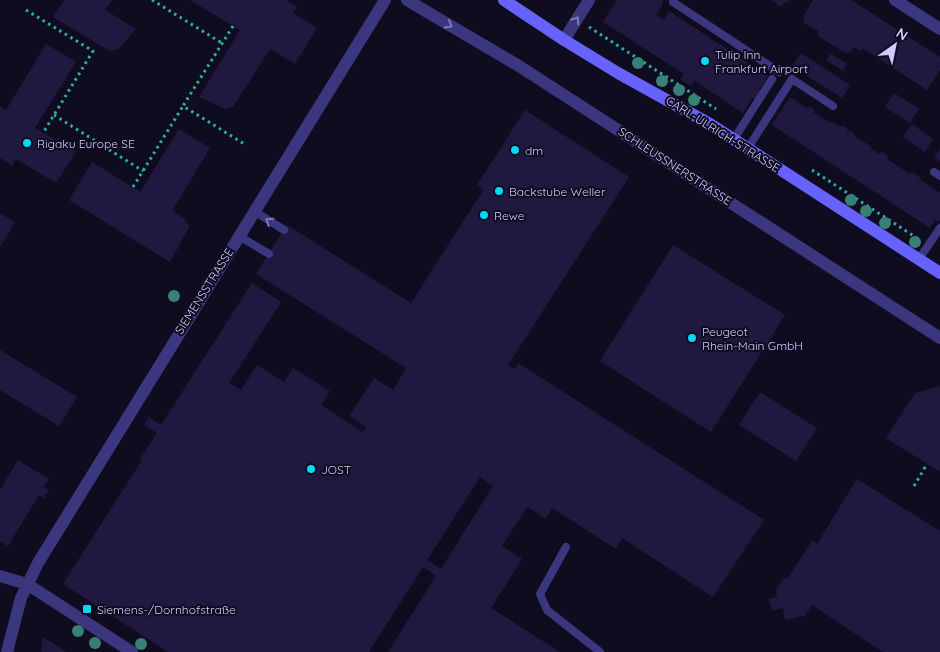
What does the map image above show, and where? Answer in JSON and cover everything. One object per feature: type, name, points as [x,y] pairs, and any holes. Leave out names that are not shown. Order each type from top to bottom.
[{"type":"main road","name":"CARL-ULRICH-STRASSE","points":[[504,0],[618,73],[692,113],[734,139],[940,273]]},
{"type":"street","name":"SIEMENSSTRASSE","points":[[7,652],[17,612],[27,584],[53,536],[385,0]]},
{"type":"street","name":"SCHLEUSSNERSTRASSE","points":[[408,0],[519,66],[940,338]]},
{"type":"street","points":[[564,40],[589,0]]},
{"type":"street","points":[[895,0],[940,29]]},
{"type":"street","points":[[0,576],[27,584],[132,652]]},
{"type":"lane","points":[[674,0],[673,2],[779,72]]},
{"type":"lane","points":[[734,139],[772,79]]},
{"type":"lane","points":[[748,148],[792,79],[833,106]]},
{"type":"lane","points":[[254,211],[284,230]]},
{"type":"lane","points":[[920,259],[940,228]]},
{"type":"lane","points":[[239,236],[269,254]]},
{"type":"lane","points":[[566,547],[540,594],[547,610],[600,652]]},
{"type":"path","points":[[152,0],[222,43]]},
{"type":"path","points":[[26,10],[93,51],[43,133]]},
{"type":"path","points":[[133,187],[232,26]]},
{"type":"path","points":[[183,106],[246,144]]},
{"type":"path","points":[[54,116],[143,171]]},
{"type":"path","points":[[914,486],[927,464]]},
{"type":"building","points":[[64,0],[112,0],[105,10],[136,29],[119,49],[110,51],[53,17]]},
{"type":"building","points":[[190,0],[286,0],[297,7],[293,13],[317,28],[295,64],[270,49],[233,107],[225,109],[199,97],[240,30]]},
{"type":"building","name":"Tulip Inn Frankfurt Airport","points":[[617,0],[663,0],[663,4],[656,15],[664,20],[669,11],[768,76],[759,90],[761,92],[755,100],[752,98],[743,113],[695,81],[691,86],[680,79],[684,74],[603,22]]},
{"type":"building","points":[[771,0],[789,0],[781,7]]},
{"type":"building","points":[[813,0],[851,0],[940,57],[940,70],[927,90],[862,48],[860,51],[854,47],[851,52],[846,53],[819,37],[818,31],[804,23],[804,15]]},
{"type":"building","points":[[46,44],[76,62],[35,128],[76,152],[56,183],[16,159],[12,166],[0,158],[0,106],[6,110]]},
{"type":"building","points":[[801,53],[850,85],[842,98],[792,66]]},
{"type":"building","points":[[831,54],[847,64],[843,71],[826,60]]},
{"type":"building","points":[[894,93],[919,109],[910,123],[885,107]]},
{"type":"building","points":[[790,97],[807,108],[809,106],[815,110],[813,112],[830,123],[832,122],[841,127],[842,125],[848,129],[848,132],[850,130],[855,134],[854,136],[872,147],[871,149],[879,154],[880,151],[888,156],[887,159],[910,174],[912,172],[920,177],[919,179],[940,193],[940,220],[938,222],[935,220],[930,228],[772,125]]},
{"type":"building","points":[[525,110],[629,177],[508,365],[515,369],[518,363],[764,520],[713,597],[622,538],[616,549],[552,508],[546,519],[527,507],[502,546],[522,559],[491,608],[560,652],[388,652],[436,576],[423,567],[369,652],[168,652],[63,584],[142,460],[140,459],[157,433],[144,425],[149,417],[161,425],[252,283],[281,302],[229,383],[241,390],[257,365],[284,382],[293,368],[330,391],[321,405],[363,432],[366,427],[349,416],[374,378],[393,390],[406,368],[256,274],[287,225],[411,303],[484,189],[477,185]],"holes":[[[480,477],[493,486],[441,569],[427,560]]]},
{"type":"building","points":[[912,124],[933,139],[925,152],[903,137]]},
{"type":"building","points":[[179,129],[210,148],[172,211],[185,219],[189,227],[170,262],[69,200],[92,162],[140,192]]},
{"type":"building","points":[[940,149],[940,161],[934,158]]},
{"type":"building","points":[[0,213],[15,222],[0,247]]},
{"type":"building","name":"Peugeot Rhein-Main GmbH","points":[[673,245],[785,315],[711,432],[600,361]]},
{"type":"building","points":[[0,350],[77,397],[59,426],[0,390]]},
{"type":"building","points":[[940,386],[940,472],[886,438],[915,393]]},
{"type":"building","points":[[760,392],[817,428],[796,461],[739,425]]},
{"type":"building","points":[[18,460],[49,479],[43,487],[49,490],[44,498],[39,495],[8,546],[0,541],[0,490]]},
{"type":"building","points":[[857,479],[940,531],[940,652],[883,652],[812,605],[805,616],[785,620],[783,608],[772,611],[769,599],[777,597],[776,591],[784,577],[787,579],[812,541],[817,544]]},
{"type":"building","points":[[43,637],[66,652],[41,652]]},
{"type":"place","name":"Tulip Inn Frankfurt Airport","points":[[705,61]]},
{"type":"place","name":"Rigaku Europe SE","points":[[27,143]]},
{"type":"place","name":"dm","points":[[515,150]]},
{"type":"place","name":"Backstube Weller","points":[[499,191]]},
{"type":"place","name":"Rewe","points":[[484,215]]},
{"type":"place","name":"Peugeot Rhein-Main GmbH","points":[[692,338]]},
{"type":"place","name":"JOST","points":[[311,469]]},
{"type":"place","name":"Siemens-/Dornhofstraße","points":[[87,609]]}]
